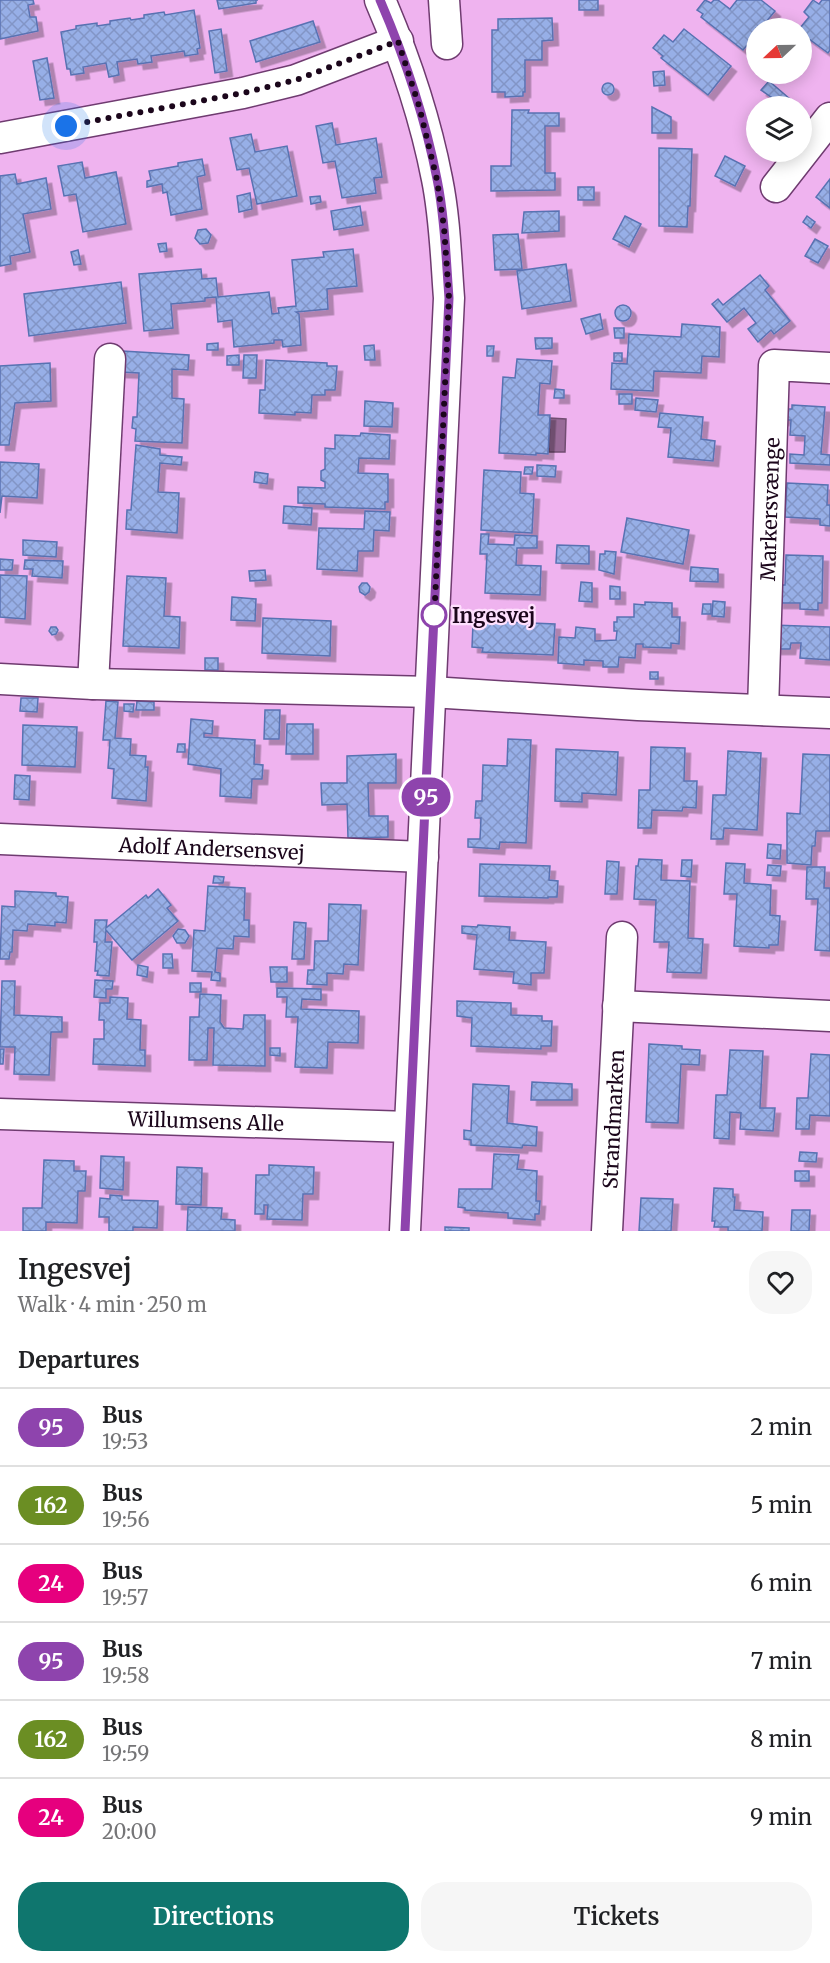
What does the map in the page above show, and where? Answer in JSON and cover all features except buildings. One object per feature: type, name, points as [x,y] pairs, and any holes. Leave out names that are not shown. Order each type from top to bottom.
[{"type":"street","points":[[380,0],[398,41],[419,106],[437,180],[444,227],[449,298],[405,1231]]},
{"type":"street","points":[[444,0],[447,44]]},
{"type":"street","points":[[0,138],[254,91],[296,80],[398,41]]},
{"type":"street","points":[[776,187],[830,118]]},
{"type":"street","points":[[93,684],[110,359]]},
{"type":"street","name":"Markersvænge","points":[[763,710],[774,365],[830,368]]},
{"type":"street","points":[[0,679],[93,684],[431,692],[830,713]]},
{"type":"street","name":"Adolf Andersensvej","points":[[0,839],[423,857]]},
{"type":"street","name":"Strandmarken","points":[[607,1231],[622,937]]},
{"type":"street","points":[[618,1006],[830,1016]]},
{"type":"street","name":"Willumsens Alle","points":[[0,1114],[410,1127]]},
{"type":"shaded area","points":[[550,418],[566,419],[565,452],[549,452]]},
{"type":"bus line","name":"95","points":[[380,0],[398,41],[419,106],[437,180],[444,227],[449,298],[405,1231]]},
{"type":"place","name":"Ingesvej","points":[[434,615]]},
{"type":"route","points":[[66,126],[243,93],[296,80],[398,41],[419,106],[437,180],[444,227],[449,298],[434,623],[434,615]]}]
